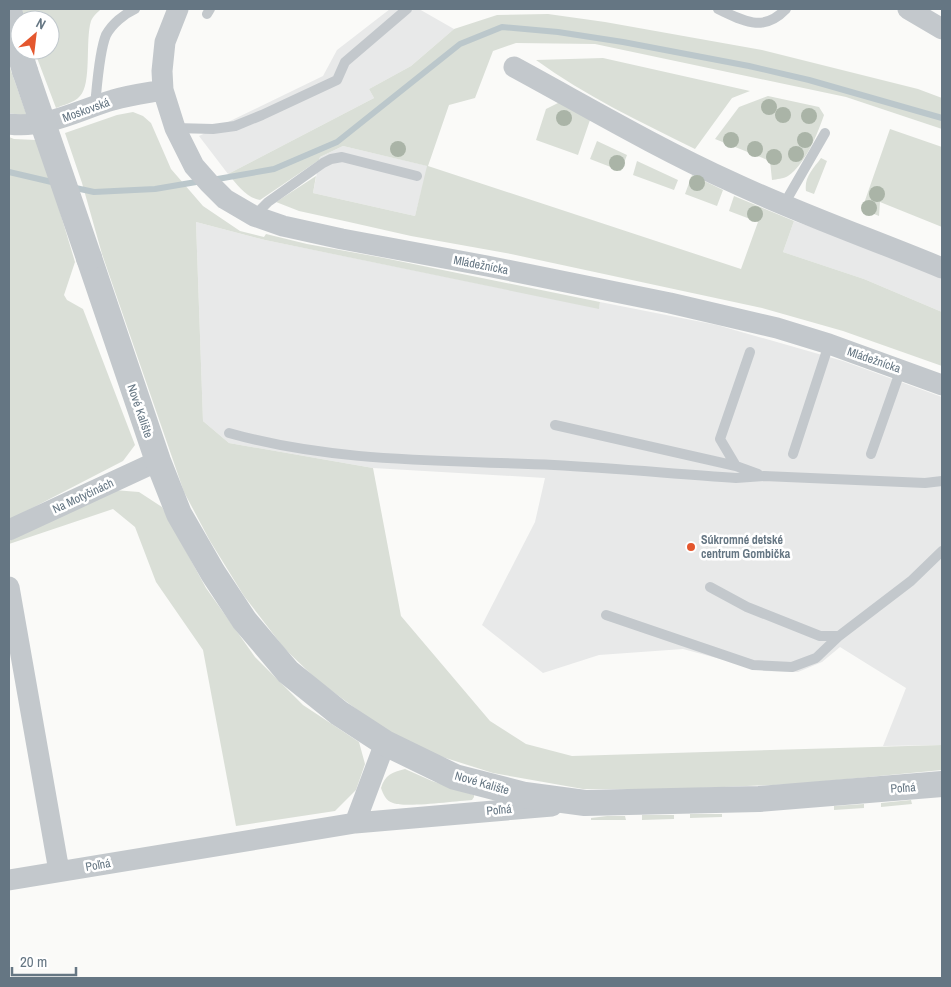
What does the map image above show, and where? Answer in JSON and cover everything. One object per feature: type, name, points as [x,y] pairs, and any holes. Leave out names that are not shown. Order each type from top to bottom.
[{"type":"street","name":"Nové Kalište","points":[[9,9],[25,71],[158,461],[179,514],[212,573],[244,620],[288,672],[339,713],[386,744],[413,758],[463,779],[525,795],[584,803]]},
{"type":"street","name":"Mládežnícka","points":[[178,9],[165,42],[162,71],[163,90],[175,128],[194,166],[225,199],[254,216],[271,223],[342,239],[670,303],[777,328],[829,344],[942,385]]},
{"type":"street","points":[[908,9],[942,29]]},
{"type":"street","points":[[514,68],[691,163],[783,206],[942,268]]},
{"type":"street","name":"Moskovská","points":[[9,124],[20,126],[50,122],[116,99],[163,90]]},
{"type":"street","name":"Na Motyčinách","points":[[9,530],[158,461]]},
{"type":"street","points":[[9,587],[13,639],[59,871]]},
{"type":"street","points":[[355,823],[386,744]]},
{"type":"street","name":"Poľná","points":[[9,880],[355,823],[584,803],[759,799],[942,784]]},
{"type":"lane","points":[[95,106],[101,56],[107,35],[125,13],[135,9]]},
{"type":"lane","points":[[175,128],[213,129],[235,126],[337,80],[345,62],[407,9]]},
{"type":"lane","points":[[718,9],[754,23],[768,22],[777,18],[786,9]]},
{"type":"lane","points":[[783,206],[825,133]]},
{"type":"lane","points":[[254,216],[268,202],[331,159],[342,157],[417,176]]},
{"type":"lane","points":[[793,454],[829,344]]},
{"type":"lane","points":[[736,466],[720,439],[750,352]]},
{"type":"lane","points":[[871,454],[901,369]]},
{"type":"lane","points":[[555,425],[736,466],[764,476]]},
{"type":"lane","points":[[229,432],[261,442],[325,453],[407,460],[556,465],[736,478],[764,476],[925,483],[942,481]]},
{"type":"lane","points":[[606,615],[753,664],[792,667],[816,658],[839,636],[911,581],[938,563],[942,551]]},
{"type":"lane","points":[[710,587],[747,607],[820,636],[839,636]]},
{"type":"shaded area","points":[[101,9],[91,21],[89,29],[87,72],[84,90],[80,96],[68,104],[56,108],[38,60],[60,60],[60,10],[22,10]]},
{"type":"shaded area","points":[[390,9],[419,9],[454,29],[411,66],[369,89],[374,98],[228,174],[199,136],[323,76],[337,50]]},
{"type":"shaded area","points":[[548,14],[605,22],[762,50],[918,89],[942,98],[942,129],[846,97],[595,44],[516,43],[493,51],[475,98],[449,105],[428,166],[741,269],[758,222],[729,211],[734,196],[794,221],[783,252],[864,279],[942,312],[942,366],[843,331],[762,308],[511,254],[411,236],[299,211],[276,202],[316,176],[313,193],[415,216],[427,166],[343,146],[320,157],[319,160],[260,200],[246,194],[228,174],[374,98],[369,89],[411,66],[454,29],[497,15]]},
{"type":"shaded area","points":[[603,58],[750,91],[732,98],[695,149],[594,97],[536,60]]},
{"type":"shaded area","points":[[9,65],[27,116],[9,113]]},
{"type":"shaded area","points":[[768,96],[819,107],[824,115],[814,139],[800,164],[788,176],[772,180],[770,161],[715,139],[739,107]]},
{"type":"shaded area","points":[[560,102],[590,120],[578,155],[536,140],[546,109]]},
{"type":"shaded area","points":[[133,112],[143,116],[151,123],[171,169],[203,206],[240,231],[264,237],[266,234],[307,244],[600,302],[599,309],[265,240],[196,222],[203,421],[229,443],[373,468],[401,616],[490,721],[526,744],[572,756],[942,745],[942,770],[795,784],[677,789],[583,789],[493,773],[433,754],[383,729],[316,679],[284,648],[244,596],[210,541],[184,492],[102,254],[82,183],[65,133],[117,115]]},
{"type":"shaded area","points":[[890,129],[942,147],[942,227],[880,202],[879,216],[862,209]]},
{"type":"shaded area","points":[[9,137],[36,140],[75,262],[64,295],[67,300],[83,309],[135,445],[123,461],[9,520]]},
{"type":"shaded area","points":[[597,141],[627,155],[621,171],[590,159]]},
{"type":"shaded area","points":[[343,146],[428,166],[415,216],[313,193],[320,157]]},
{"type":"shaded area","points":[[821,158],[827,161],[814,194],[806,191],[806,181]]},
{"type":"shaded area","points":[[637,161],[678,180],[674,190],[633,175]]},
{"type":"shaded area","points":[[692,175],[723,190],[717,206],[685,194]]},
{"type":"shaded area","points":[[794,221],[874,249],[942,277],[942,312],[864,279],[783,252]]},
{"type":"shaded area","points":[[196,222],[265,240],[599,308],[600,302],[717,325],[843,361],[942,397],[942,745],[883,746],[906,688],[840,647],[822,662],[798,672],[765,671],[683,649],[599,655],[543,673],[482,625],[535,522],[545,478],[373,468],[229,443],[203,421]]},
{"type":"shaded area","points":[[114,490],[139,492],[162,507],[206,588],[255,657],[303,705],[359,742],[365,764],[356,790],[335,811],[236,826],[203,650],[156,582],[135,527],[113,509],[9,544],[9,541]]},
{"type":"shaded area","points":[[405,769],[432,781],[474,795],[474,797],[472,800],[419,805],[391,802],[387,799],[381,788],[390,775]]},
{"type":"shaded area","points":[[911,800],[912,804],[881,807],[881,803]]},
{"type":"shaded area","points":[[864,804],[864,808],[834,810],[834,806]]},
{"type":"shaded area","points":[[690,814],[722,814],[722,817],[690,818]]},
{"type":"shaded area","points":[[642,815],[674,815],[674,819],[642,820]]},
{"type":"shaded area","points":[[625,816],[626,820],[591,820],[591,818]]},
{"type":"waterway","points":[[212,180],[274,169],[337,142],[460,44],[502,27],[558,32],[623,42],[749,66],[809,80],[942,118]]},
{"type":"waterway","points":[[9,172],[56,183]]},
{"type":"waterway","points":[[71,187],[94,192],[155,189],[202,181]]},
{"type":"place","name":"Súkromné detské centrum Gombička","points":[[691,547]]}]
